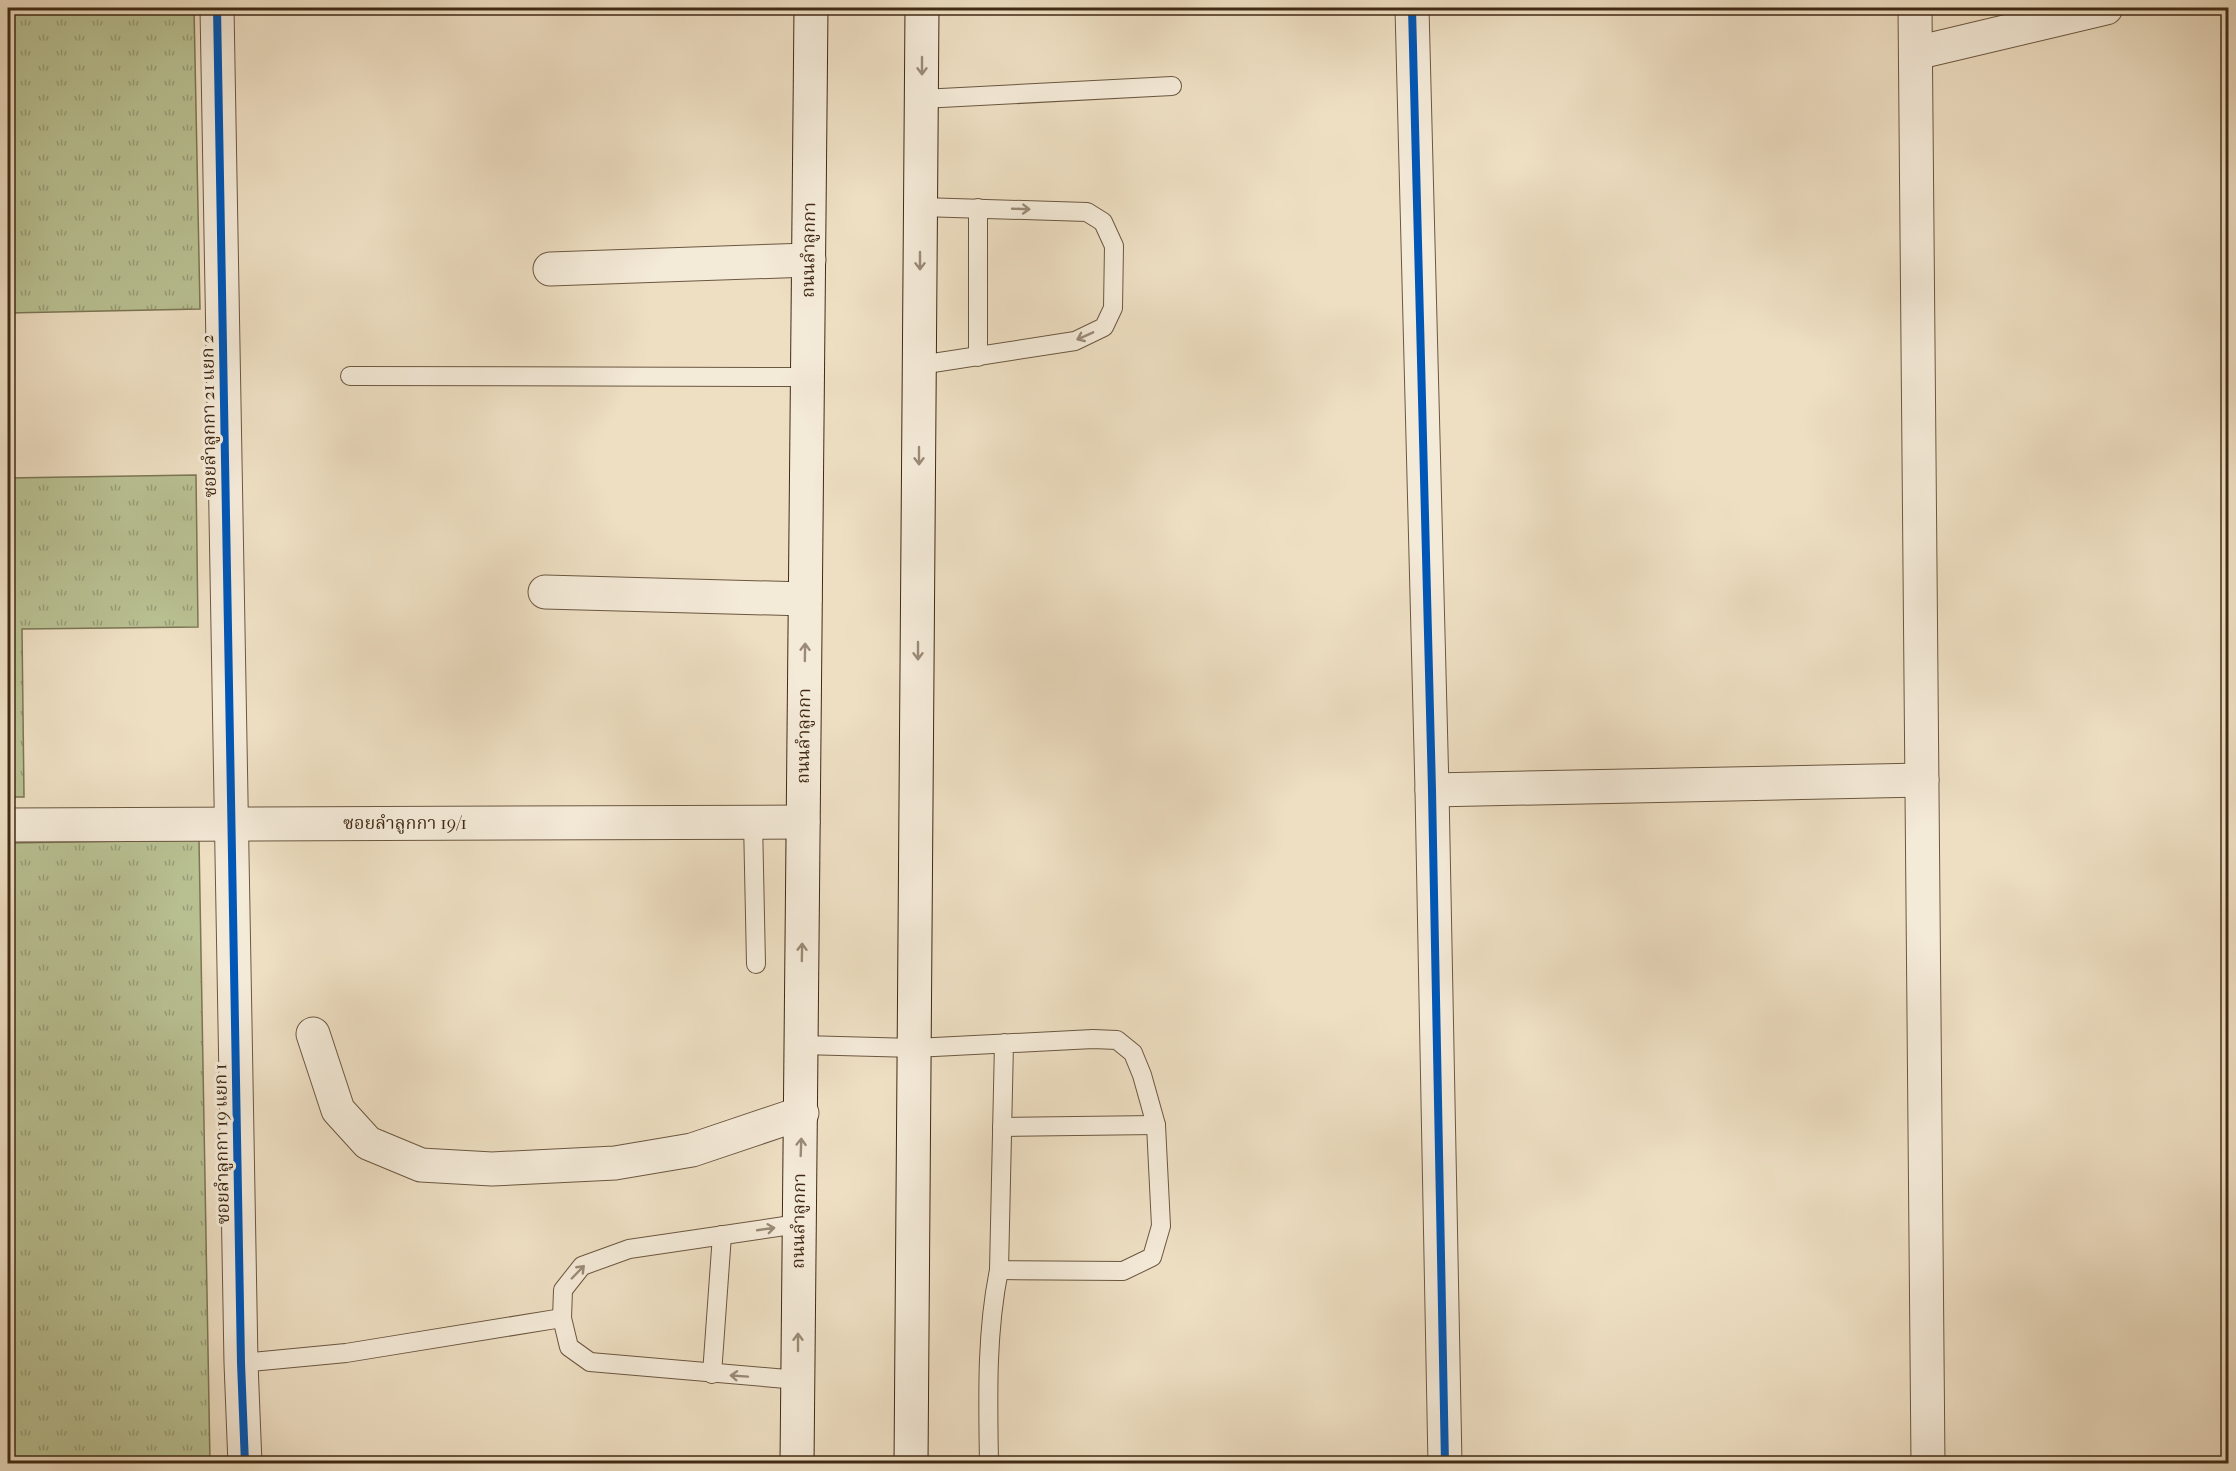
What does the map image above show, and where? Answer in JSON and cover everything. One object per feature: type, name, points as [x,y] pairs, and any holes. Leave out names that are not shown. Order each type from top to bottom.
[{"type":"street","name":"ซอยลำลูกกา 21 แยก 2","points":[[217,8],[231,824]]},
{"type":"street","name":"ถนนลำลูกกา","points":[[797,1464],[812,8]]},
{"type":"street","points":[[911,1464],[922,8]]},
{"type":"street","points":[[1412,8],[1432,790],[1445,1464]]},
{"type":"street","points":[[1915,8],[1928,1464]]},
{"type":"street","points":[[1916,53],[2106,8]]},
{"type":"street","points":[[550,269],[809,260]]},
{"type":"street","points":[[545,592],[805,599]]},
{"type":"street","points":[[1432,790],[1922,780]]},
{"type":"street","name":"ซอยลำลูกกา 19/1","points":[[8,825],[803,822]]},
{"type":"street","name":"ซอยลำลูกกา 19 แยก 1","points":[[231,824],[245,1464]]},
{"type":"street","points":[[313,1034],[338,1110],[368,1143],[421,1165],[492,1169],[615,1163],[692,1150],[802,1113]]},
{"type":"lane","points":[[922,99],[1173,86]]},
{"type":"lane","points":[[920,365],[1075,340],[1104,327],[1113,308],[1114,246],[1103,222],[1087,212],[921,207]]},
{"type":"lane","points":[[978,208],[978,357]]},
{"type":"lane","points":[[350,376],[808,377]]},
{"type":"lane","points":[[753,821],[756,963]]},
{"type":"lane","points":[[801,1045],[915,1048],[1093,1039],[1117,1040],[1133,1053],[1156,1125],[1161,1226],[1152,1257],[1123,1271],[999,1270]]},
{"type":"lane","points":[[989,1464],[988,1362],[992,1302],[999,1270],[1004,1043]]},
{"type":"lane","points":[[1002,1127],[1156,1125]]},
{"type":"lane","points":[[798,1224],[629,1249],[582,1266],[563,1290],[562,1318],[569,1347],[590,1362],[798,1380]]},
{"type":"lane","points":[[712,1374],[722,1235]]},
{"type":"lane","points":[[241,1363],[346,1353],[562,1318]]},
{"type":"green space","points":[[8,8],[194,8],[200,309],[8,313]]},
{"type":"green space","points":[[196,475],[198,627],[22,629],[24,797],[8,797],[8,478]]},
{"type":"green space","points":[[199,840],[210,1463],[8,1463],[8,843]]},
{"type":"cycle path","points":[[217,8],[241,1363],[245,1464]]},
{"type":"cycle path","points":[[1412,8],[1432,790],[1445,1464]]}]
